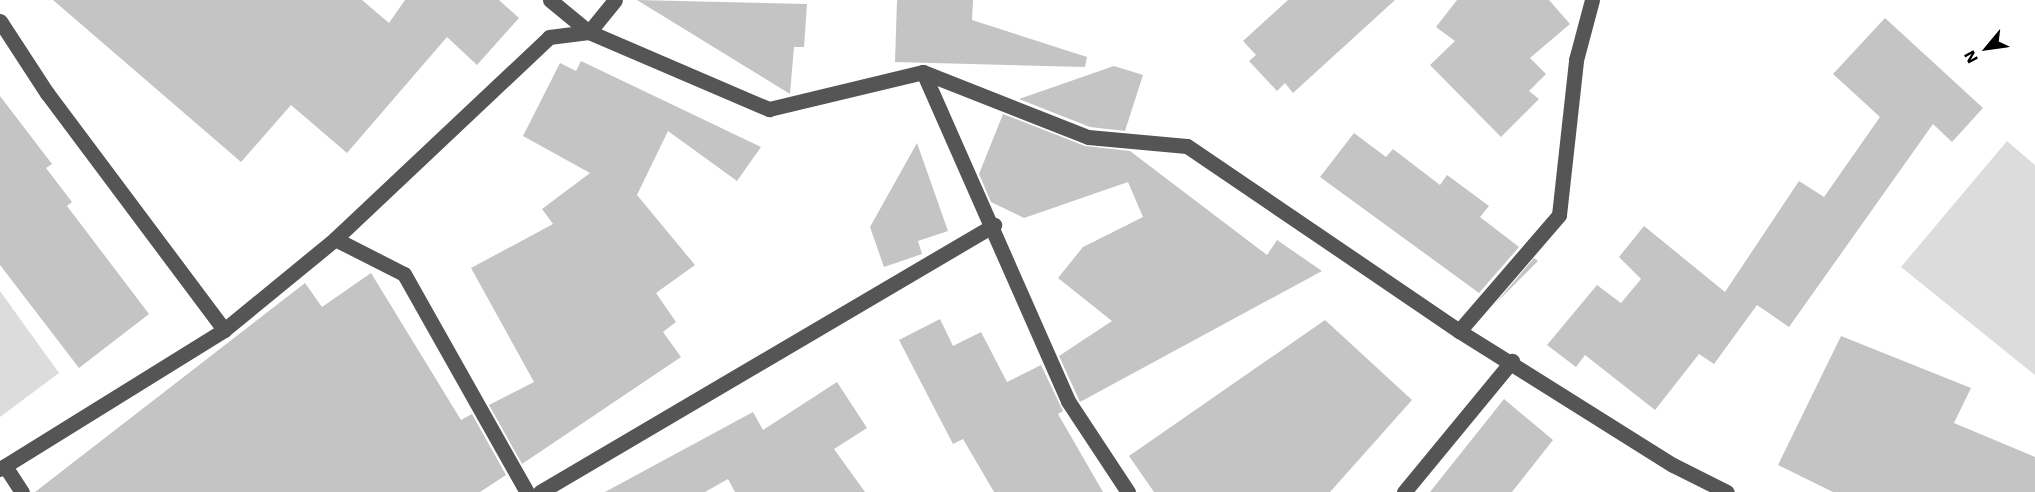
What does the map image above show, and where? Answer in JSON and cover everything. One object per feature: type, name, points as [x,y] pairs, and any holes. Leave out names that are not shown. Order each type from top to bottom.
[{"type":"street","points":[[550,0],[588,32],[770,109],[923,72],[1088,137],[1187,146],[1459,331],[1512,361],[1673,465],[1727,492]]},
{"type":"street","points":[[22,492],[2,468],[224,330],[336,239],[549,37],[588,32],[615,0]]},
{"type":"street","points":[[1459,331],[1559,215],[1576,60],[1592,0]]},
{"type":"street","points":[[0,21],[47,93],[224,330]]},
{"type":"street","points":[[923,72],[994,225],[1068,401],[1128,492]]},
{"type":"street","points":[[540,492],[994,225]]},
{"type":"street","points":[[336,239],[404,274],[527,492]]},
{"type":"street","points":[[1404,492],[1512,361]]},
{"type":"shaded area","points":[[2007,141],[2035,165],[2035,375],[1901,267]]},
{"type":"shaded area","points":[[0,291],[59,373],[0,417]]},
{"type":"building","points":[[53,0],[362,0],[389,23],[405,0],[499,0],[519,18],[477,65],[447,37],[347,153],[291,105],[241,162]]},
{"type":"building","points":[[637,0],[807,4],[804,47],[794,47],[790,94]]},
{"type":"building","points":[[897,0],[973,0],[972,20],[1087,57],[1085,67],[895,62]]},
{"type":"building","points":[[1288,0],[1395,0],[1293,93],[1285,83],[1277,91],[1249,61],[1256,55],[1243,41]]},
{"type":"building","points":[[1457,0],[1549,0],[1570,24],[1530,58],[1546,74],[1529,91],[1539,99],[1501,137],[1430,65],[1455,41],[1436,27]]},
{"type":"building","points":[[1885,18],[1983,108],[1952,142],[1933,124],[1789,327],[1757,305],[1714,364],[1699,354],[1655,410],[1585,355],[1576,367],[1547,345],[1597,285],[1621,303],[1641,279],[1619,257],[1644,226],[1725,292],[1799,181],[1824,197],[1880,117],[1833,74]]},
{"type":"building","points":[[581,61],[761,147],[737,181],[668,131],[637,195],[695,265],[656,293],[676,322],[663,332],[681,357],[522,464],[489,405],[534,382],[471,268],[553,224],[542,209],[590,173],[523,136],[560,63],[576,71]]},
{"type":"building","points":[[1114,66],[1143,75],[1125,131],[1090,127],[1019,99]]},
{"type":"building","points":[[0,96],[52,164],[46,168],[72,202],[67,206],[149,314],[79,368],[0,265]]},
{"type":"building","points":[[1003,114],[1085,146],[1130,151],[1267,255],[1277,240],[1322,271],[1080,402],[1059,356],[1112,321],[1058,278],[1083,247],[1143,217],[1128,182],[1024,218],[991,202],[979,174]]},
{"type":"building","points":[[1354,133],[1386,157],[1393,149],[1440,185],[1447,175],[1489,206],[1480,217],[1519,247],[1479,293],[1320,177]]},
{"type":"building","points":[[917,143],[948,231],[918,241],[922,254],[884,267],[870,227]]},
{"type":"building","points":[[1534,258],[1538,261],[1494,305]]},
{"type":"building","points":[[371,273],[461,420],[472,414],[506,475],[480,492],[35,492],[305,283],[322,307]]},
{"type":"building","points":[[940,319],[953,346],[981,332],[1007,382],[1041,365],[1063,411],[1058,414],[1103,492],[994,492],[963,439],[953,444],[899,340]]},
{"type":"building","points":[[1325,320],[1412,400],[1330,492],[1154,492],[1129,456]]},
{"type":"building","points":[[1841,336],[1971,388],[1954,423],[2035,457],[2035,492],[1833,492],[1778,465]]},
{"type":"building","points":[[837,382],[867,428],[834,449],[865,492],[735,492],[728,479],[705,492],[605,492],[753,412],[763,430]]},
{"type":"building","points":[[1504,399],[1553,440],[1512,492],[1430,492]]}]
